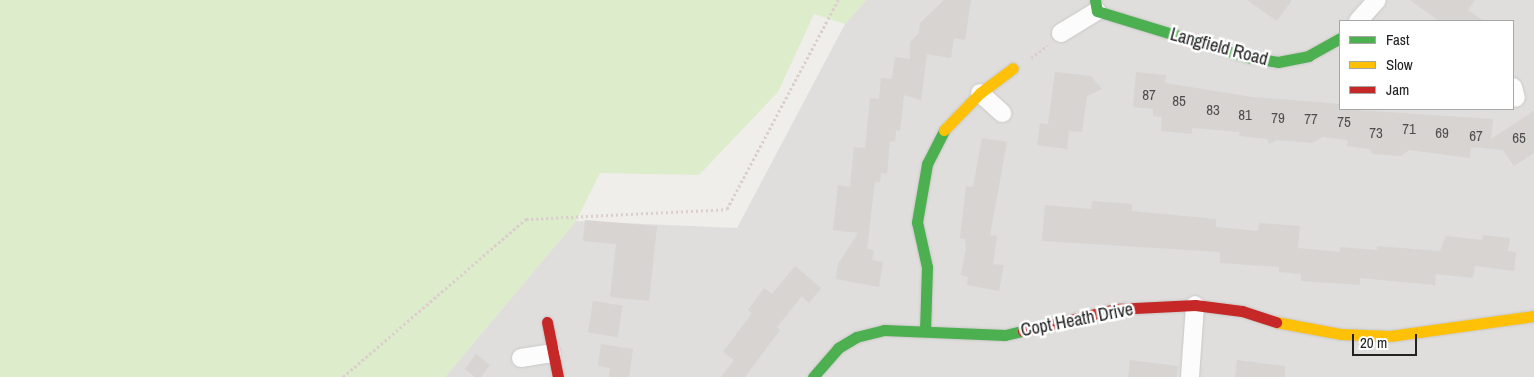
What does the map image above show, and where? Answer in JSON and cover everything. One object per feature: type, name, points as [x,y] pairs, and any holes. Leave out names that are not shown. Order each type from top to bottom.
[{"type":"street","points":[[1359,20],[1377,0]]},
{"type":"street","name":"Langfield Road","points":[[1062,33],[1096,5],[1247,57],[1278,62],[1308,56],[1339,39]]},
{"type":"street","points":[[925,331],[927,267],[918,222],[927,164],[944,130],[980,93],[1013,68]]},
{"type":"street","points":[[980,93],[1002,113]]},
{"type":"street","points":[[1190,377],[1196,304]]},
{"type":"street","name":"Copt Heath Drive","points":[[813,377],[838,348],[856,337],[884,330],[1005,335],[1115,309],[1196,304],[1242,311],[1286,325],[1340,334],[1390,336],[1534,316]]},
{"type":"street","points":[[547,322],[558,377]]},
{"type":"street","points":[[521,358],[552,353]]},
{"type":"path","points":[[343,377],[526,220],[727,209],[838,0]]},
{"type":"path","points":[[1013,68],[1037,54],[1062,33]]},
{"type":"shaded area","points":[[866,0],[1534,0],[1534,377],[445,377],[576,221],[737,228],[845,24]]},
{"type":"green space","points":[[0,0],[866,0],[845,24],[814,14],[778,92],[699,175],[600,173],[576,221],[445,377],[0,377]]},
{"type":"building","points":[[944,0],[971,0],[965,40],[954,38],[951,58],[927,54],[921,100],[904,95],[900,131],[896,130],[895,142],[890,141],[887,174],[881,173],[880,182],[875,182],[867,249],[874,250],[872,260],[883,262],[879,287],[836,279],[838,264],[858,233],[833,230],[838,185],[850,187],[854,147],[865,148],[870,98],[879,99],[881,78],[892,79],[895,57],[910,59],[910,42],[919,33],[920,23]]},
{"type":"building","points":[[1247,0],[1292,0],[1277,21]]},
{"type":"building","points":[[1410,0],[1475,0],[1468,10],[1483,20],[1438,20]]},
{"type":"building","points":[[1055,72],[1091,76],[1102,89],[1087,96],[1082,132],[1069,131],[1067,149],[1037,145],[1040,123],[1048,124]]},
{"type":"building","points":[[1136,72],[1166,75],[1165,83],[1253,97],[1339,104],[1339,110],[1493,119],[1491,139],[1534,111],[1534,153],[1514,166],[1503,150],[1471,147],[1470,158],[1409,150],[1401,156],[1373,154],[1369,149],[1347,146],[1348,140],[1323,137],[1312,143],[1277,140],[1269,144],[1267,139],[1239,136],[1240,132],[1192,128],[1192,134],[1161,131],[1162,117],[1153,116],[1153,109],[1133,107]]},
{"type":"building","points":[[982,138],[1007,142],[990,235],[997,236],[993,264],[1004,265],[999,291],[967,285],[968,277],[961,275],[966,248],[965,239],[960,238],[966,186],[973,187]]},
{"type":"building","points":[[1092,201],[1132,204],[1132,211],[1216,219],[1216,227],[1258,231],[1259,223],[1300,226],[1298,248],[1340,252],[1340,247],[1377,250],[1377,246],[1440,251],[1446,236],[1482,240],[1483,235],[1510,238],[1508,251],[1516,252],[1514,271],[1475,266],[1473,278],[1436,274],[1435,285],[1360,278],[1360,285],[1301,281],[1301,274],[1279,272],[1279,267],[1220,263],[1220,252],[1042,241],[1045,205],[1091,209]]},
{"type":"building","points":[[585,220],[657,226],[649,301],[610,297],[616,244],[583,241]]},
{"type":"building","points":[[795,266],[821,288],[809,303],[802,296],[777,327],[780,330],[745,377],[721,377],[734,360],[723,352],[752,313],[748,310],[764,288],[772,294]]},
{"type":"building","points":[[593,301],[623,306],[618,337],[588,333]]},
{"type":"building","points":[[601,344],[633,349],[629,377],[609,377],[610,368],[598,366]]},
{"type":"building","points":[[476,354],[490,365],[481,377],[475,377],[465,369]]},
{"type":"building","points":[[1130,360],[1178,366],[1177,377],[1128,377]]},
{"type":"building","points":[[1237,360],[1285,366],[1285,377],[1235,377]]},
{"type":"traffic: fast","points":[[1095,0],[1097,11],[1247,57],[1278,62],[1308,56],[1339,39]]},
{"type":"traffic: fast","points":[[925,331],[927,267],[917,222],[927,164],[944,130]]},
{"type":"traffic: fast","points":[[813,377],[838,348],[856,337],[884,330],[1005,335],[1023,331]]},
{"type":"traffic: slow","points":[[944,130],[980,93],[1013,68]]},
{"type":"traffic: slow","points":[[1276,322],[1340,334],[1390,336],[1534,316]]},
{"type":"traffic: jam","points":[[1023,331],[1115,309],[1195,305],[1242,311],[1276,322]]},
{"type":"traffic: jam","points":[[547,322],[558,377]]}]
